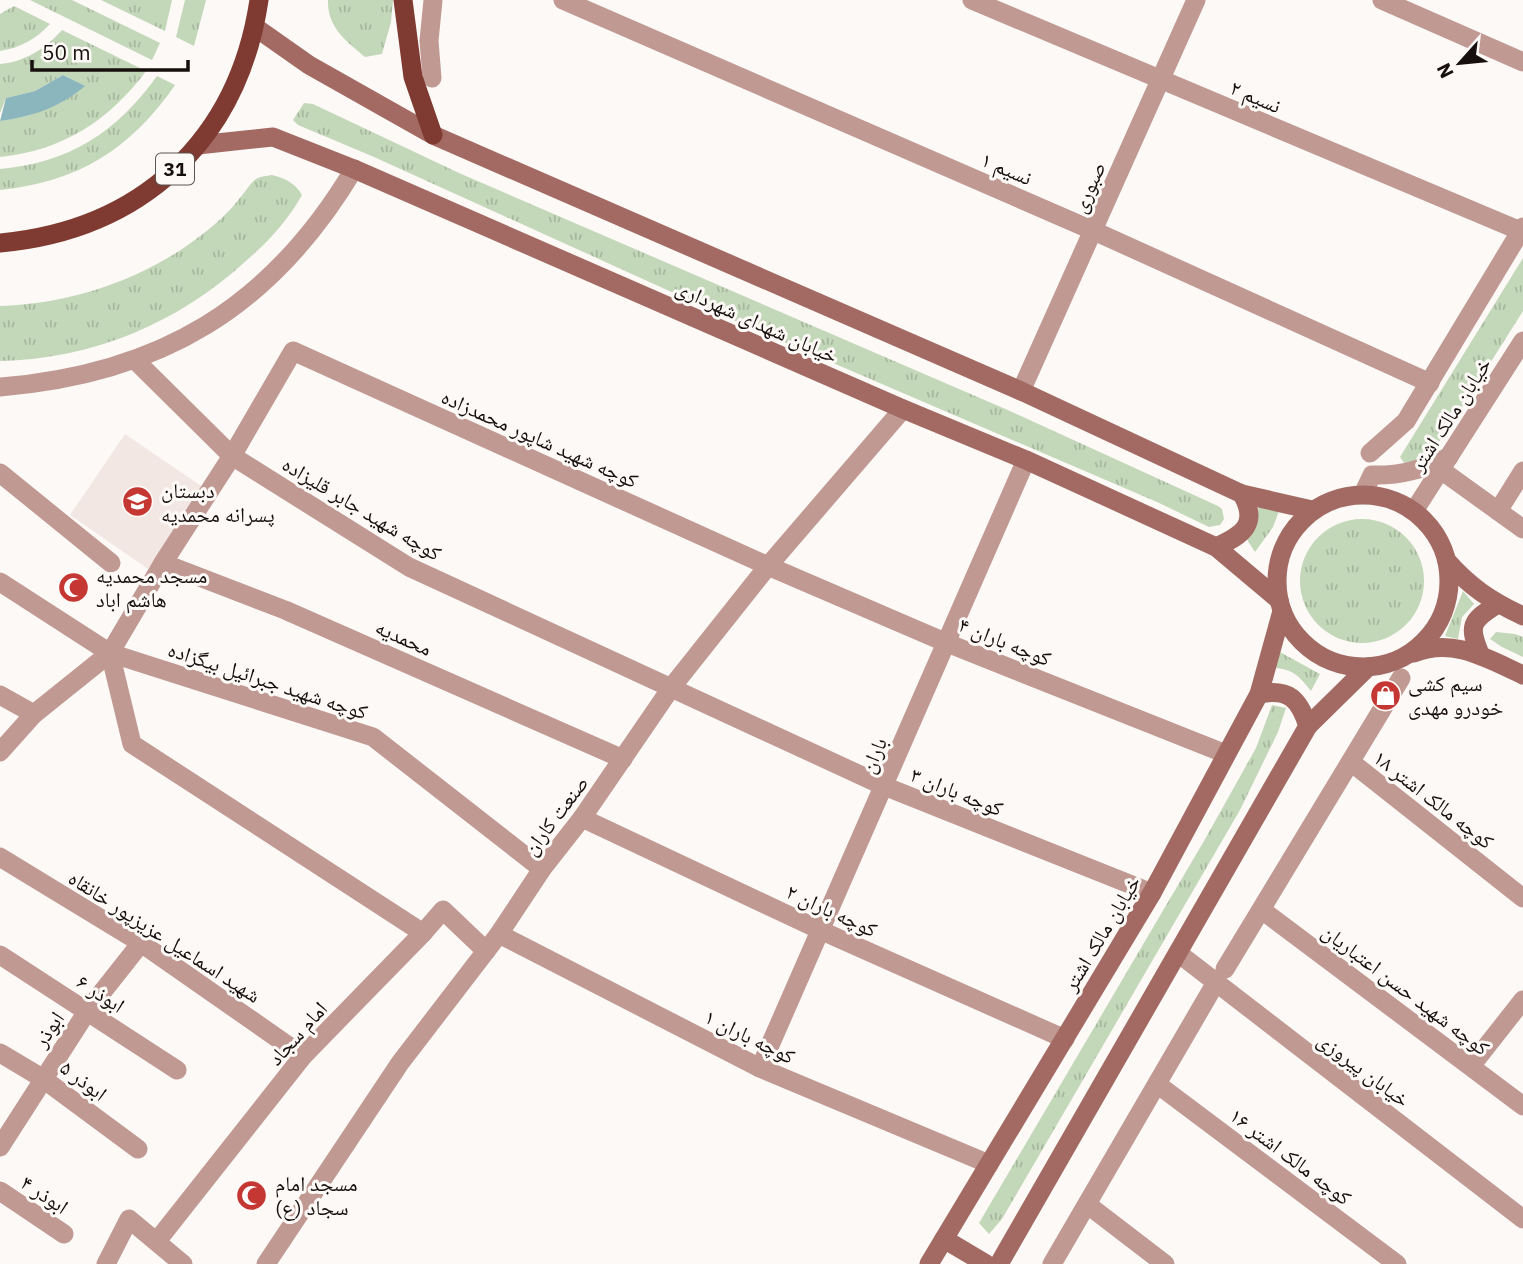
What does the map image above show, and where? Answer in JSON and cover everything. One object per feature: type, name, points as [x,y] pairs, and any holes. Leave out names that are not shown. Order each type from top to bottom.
[{"type":"highway","name":"31","points":[[0,243],[61,233],[93,222],[122,208],[158,183],[198,145],[217,118],[246,59],[259,0]]},
{"type":"highway","points":[[403,0],[413,78],[433,135]]},
{"type":"main road","name":"خیابان شهدای شهرداری","points":[[255,27],[309,65],[433,135],[1021,391],[1242,494],[1312,510]]},
{"type":"main road","name":"خیابان شهدای شهرداری","points":[[198,145],[273,137],[354,169],[1026,460],[1216,547],[1281,605]]},
{"type":"main road","points":[[1216,547],[1232,540],[1248,524],[1251,513],[1242,494]]},
{"type":"main road","points":[[1523,616],[1498,604],[1465,581],[1447,561],[1435,533],[1414,511],[1390,499],[1363,494],[1336,498],[1312,510],[1293,529],[1281,553],[1276,580],[1281,605],[1293,631],[1311,650],[1339,664],[1399,669],[1427,648],[1460,648],[1523,676]]},
{"type":"main road","points":[[1399,669],[1423,644],[1440,620],[1449,591],[1447,561]]},
{"type":"main road","points":[[1481,656],[1473,637],[1473,625],[1480,615],[1498,604]]},
{"type":"main road","name":"خیابان مالک اشتر","points":[[929,1264],[1152,893],[1259,694],[1281,605]]},
{"type":"main road","points":[[999,1264],[1308,726],[1368,667]]},
{"type":"main road","points":[[1259,694],[1279,692],[1290,696],[1300,706],[1308,726]]},
{"type":"main road","points":[[944,1239],[986,1264]]},
{"type":"street","points":[[432,78],[429,41],[433,0]]},
{"type":"street","name":"نسیم ۱","points":[[564,0],[1094,230],[1430,383]]},
{"type":"street","name":"نسیم ۲","points":[[972,0],[1160,81],[1522,230]]},
{"type":"street","name":"صبوری","points":[[1021,391],[1196,0]]},
{"type":"street","points":[[1382,0],[1523,62]]},
{"type":"street","points":[[0,387],[51,382],[100,372],[135,360],[193,333],[235,306],[274,274],[308,237],[354,169]]},
{"type":"street","points":[[1370,453],[1406,421],[1522,230]]},
{"type":"street","name":"خیابان مالک اشتر","points":[[1414,511],[1523,341]]},
{"type":"street","name":"کوچه شهید شاپور محمدزاده","points":[[232,456],[293,351],[768,566]]},
{"type":"street","name":"کوچه شهید جابر قلیزاده","points":[[135,360],[232,456],[409,567],[671,688]]},
{"type":"street","name":"صنعت کاران","points":[[266,1264],[400,1063],[499,934],[542,869],[624,760],[671,688],[768,566],[903,409]]},
{"type":"street","points":[[0,752],[34,714],[110,653],[163,563],[232,456]]},
{"type":"street","name":"باران","points":[[760,1068],[1026,460]]},
{"type":"street","points":[[1363,494],[1372,475],[1391,476],[1446,463],[1498,511],[1523,529]]},
{"type":"street","points":[[1498,511],[1523,471]]},
{"type":"street","points":[[0,473],[111,563]]},
{"type":"street","name":"محمدیه","points":[[163,563],[285,610],[624,760]]},
{"type":"street","name":"کوچه باران ۴","points":[[768,566],[947,643],[1226,754]]},
{"type":"street","name":"کوچه شهید جبرائیل بیگزاده","points":[[0,582],[110,653],[373,737],[542,869]]},
{"type":"street","points":[[110,653],[132,744],[424,933]]},
{"type":"street","points":[[1052,1264],[1220,977],[1351,762],[1399,669]]},
{"type":"street","name":"کوچه باران ۳","points":[[671,688],[884,786],[1152,893]]},
{"type":"street","points":[[0,695],[34,714]]},
{"type":"street","name":"کوچه مالک اشتر ۱۸","points":[[1351,762],[1523,898]]},
{"type":"street","name":"کوچه باران ۲","points":[[582,818],[822,931],[1065,1039]]},
{"type":"street","name":"شهید اسماعیل عزیزپور خانقاه","points":[[0,857],[141,943],[303,1056]]},
{"type":"street","name":"امام سجاد","points":[[157,1241],[303,1056],[424,933],[443,909],[486,951]]},
{"type":"street","name":"کوچه شهید حسن اعتباریان","points":[[1262,910],[1523,1106]]},
{"type":"street","name":"کوچه باران ۱","points":[[499,934],[760,1068],[989,1164]]},
{"type":"street","name":"ابوذر","points":[[0,1146],[42,1077],[88,1010],[141,943]]},
{"type":"street","name":"خیابان پیروزی","points":[[1178,953],[1220,977],[1523,1219]]},
{"type":"street","name":"ابوذر ۶","points":[[0,956],[88,1010],[177,1070]]},
{"type":"street","points":[[1471,1066],[1523,1000]]},
{"type":"street","name":"ابوذر ۵","points":[[0,1053],[42,1077],[138,1149]]},
{"type":"street","name":"کوچه مالک اشتر ۱۶","points":[[1157,1084],[1393,1263]]},
{"type":"street","name":"ابوذر ۴","points":[[0,1191],[64,1234]]},
{"type":"street","points":[[1088,1205],[1165,1264]]},
{"type":"street","points":[[106,1264],[129,1219],[184,1262],[183,1264]]},
{"type":"shaded area","name":"دبستان پسرانه محمدیه","points":[[125,434],[207,490],[151,571],[70,515]]},
{"type":"green space","points":[[30,0],[72,0],[160,43],[152,60]]},
{"type":"green space","points":[[101,0],[172,0],[165,31]]},
{"type":"green space","points":[[185,0],[206,0],[194,46],[176,37]]},
{"type":"green space","points":[[328,0],[393,0],[391,22],[382,54],[365,57],[339,33],[331,18]]},
{"type":"green space","points":[[14,6],[50,24],[27,42],[0,51],[0,14]]},
{"type":"green space","points":[[62,30],[146,71],[117,104],[83,130],[44,148],[0,157],[0,121],[45,110],[84,86],[63,75],[35,91],[6,98],[0,113],[0,64],[34,53]]},
{"type":"green space","points":[[157,76],[175,85],[158,108],[121,144],[78,170],[28,186],[0,190],[0,169],[48,160],[89,141],[125,113]]},
{"type":"green space","points":[[304,103],[313,104],[459,173],[1010,411],[1218,506],[1222,509],[1224,519],[1220,525],[1209,527],[1157,502],[742,324],[298,125],[293,120]]},
{"type":"green space","points":[[272,175],[296,187],[302,195],[297,204],[278,230],[255,253],[193,302],[163,319],[101,345],[35,359],[0,361],[0,306],[81,294],[108,286],[159,263],[223,217],[254,181]]},
{"type":"green space","points":[[1523,258],[1523,311],[1444,436],[1419,464],[1407,467],[1400,457]]},
{"type":"green space","points":[[1258,504],[1281,506],[1273,527],[1255,552],[1246,538],[1257,518]]},
{"type":"green space","points":[[1362,519],[1386,524],[1406,537],[1419,557],[1424,581],[1419,605],[1406,625],[1386,638],[1362,643],[1338,638],[1318,625],[1305,605],[1300,581],[1305,557],[1318,537],[1338,524]]},
{"type":"green space","points":[[1463,591],[1474,604],[1462,617],[1458,639],[1445,636]]},
{"type":"green space","points":[[1496,632],[1523,637],[1523,657],[1490,639]]},
{"type":"green space","points":[[1278,651],[1320,674],[1311,691],[1295,674],[1273,668]]},
{"type":"green space","points":[[1272,705],[1286,708],[1278,732],[1240,810],[1002,1219],[989,1234],[979,1223],[1204,841],[1256,748]]},
{"type":"water","points":[[63,75],[85,86],[66,100],[45,110],[0,121],[6,98],[35,91]]},
{"type":"place","name":"دبستان پسرانه محمدیه","points":[[138,502]]},
{"type":"place","name":"مسجد محمدیه هاشم اباد","points":[[73,587]]},
{"type":"place","name":"سیم کشی خودرو مهدی","points":[[1385,695]]},
{"type":"place","name":"مسجد امام سجاد (ع)","points":[[252,1195]]}]
